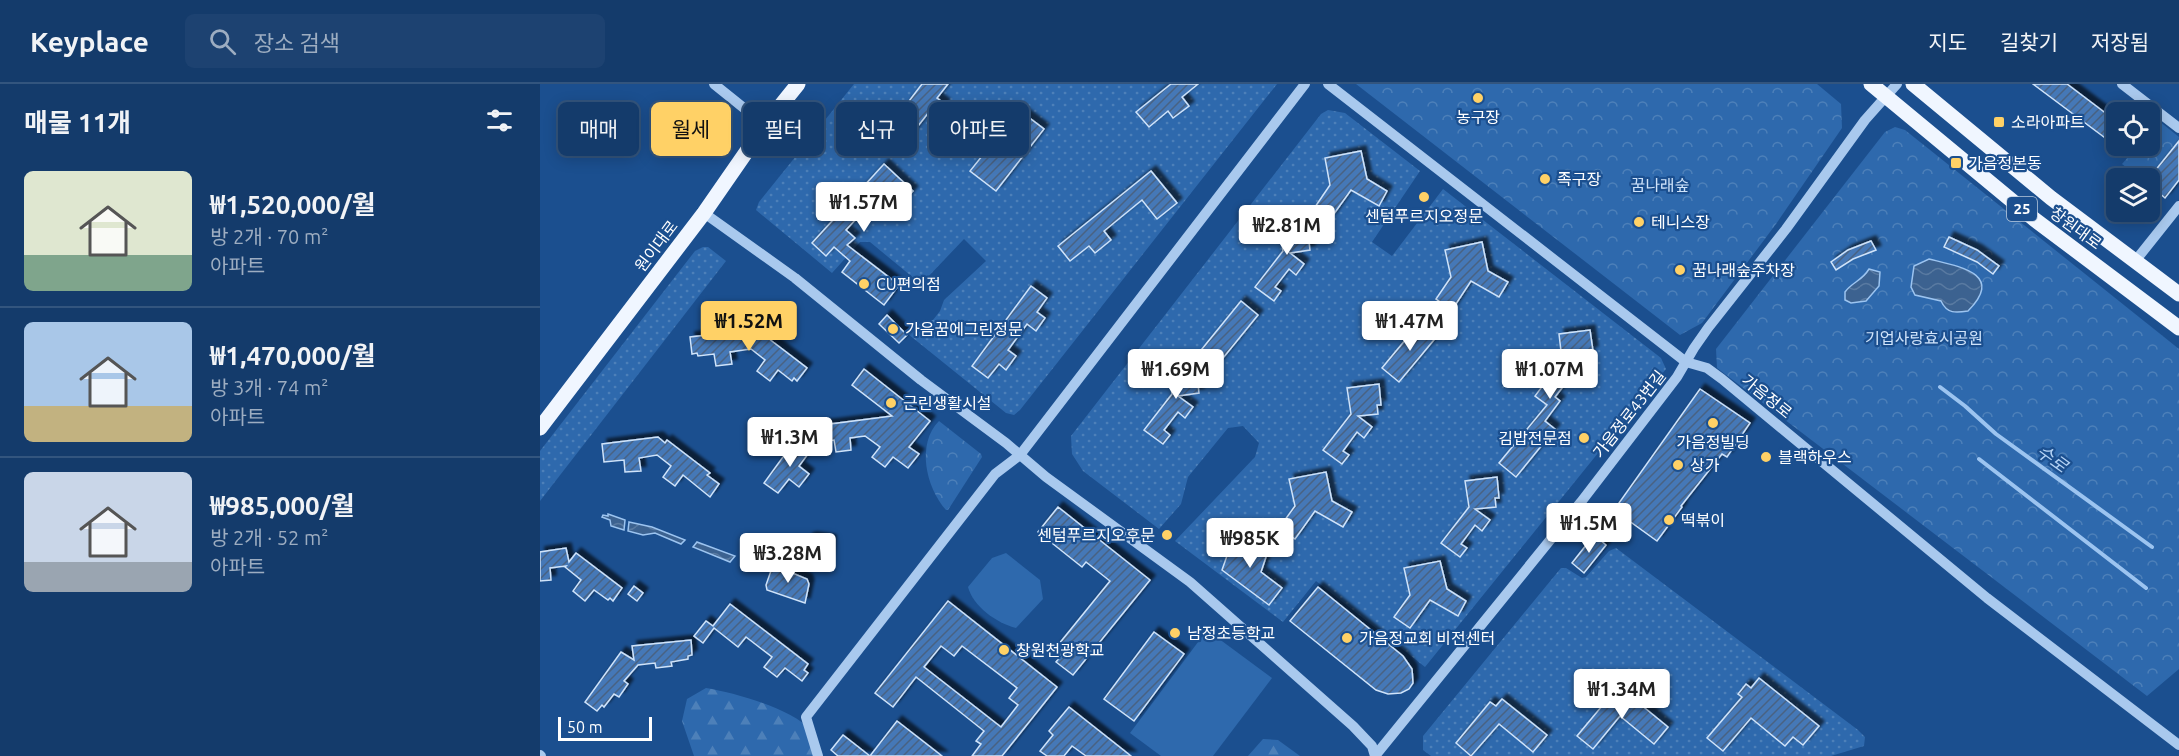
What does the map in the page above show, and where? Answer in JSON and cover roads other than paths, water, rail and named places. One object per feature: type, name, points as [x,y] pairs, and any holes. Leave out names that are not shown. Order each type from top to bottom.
[{"type":"main road","name":"원이대로","points":[[784,102],[798,84]]},
{"type":"main road","name":"창원대로","points":[[1871,84],[2034,219],[2179,328]]},
{"type":"main road","name":"창원대로","points":[[1913,84],[2051,198],[2179,294]]},
{"type":"main road","name":"원이대로","points":[[540,428],[704,213],[744,156]]},
{"type":"street","points":[[714,84],[743,107]]},
{"type":"street","points":[[818,756],[806,717],[995,474],[1020,455],[1305,84]]},
{"type":"street","name":"가음정로","points":[[1328,84],[1686,362],[1707,368],[1722,379],[1988,598],[2179,745]]},
{"type":"street","name":"가음정로43번길","points":[[1375,756],[1581,502],[1677,377],[1708,328],[1786,229],[1865,120],[1897,84]]},
{"type":"street","points":[[2122,84],[2179,128]]},
{"type":"street","points":[[2136,260],[2179,207]]},
{"type":"street","points":[[704,213],[795,278],[1046,477],[1201,590],[1353,726],[1372,746],[1375,756]]},
{"type":"water","points":[[1929,259],[1964,269],[1973,273],[1980,280],[1982,288],[1968,311],[1952,312],[1941,301],[1915,295],[1911,287],[1914,266]]},
{"type":"water","points":[[1869,269],[1880,272],[1879,286],[1866,301],[1851,303],[1845,300],[1845,292]]},
{"type":"water","points":[[608,514],[625,520],[624,530],[611,526],[610,520],[602,517]]},
{"type":"water","points":[[629,522],[652,527],[685,540],[681,544],[655,533],[643,535],[628,531]]},
{"type":"water","points":[[697,542],[735,556],[730,562],[693,547]]},
{"type":"waterway","name":"수로","points":[[1940,387],[1996,434],[2152,547]]},
{"type":"waterway","name":"수로","points":[[1979,459],[2146,588]]},
{"type":"place","name":"농구장","points":[[1478,98]]},
{"type":"place","name":"소라아파트","points":[[1999,122]]},
{"type":"place","name":"가음정본동","points":[[1956,163]]},
{"type":"place","name":"족구장","points":[[1545,179]]},
{"type":"place","name":"센텀푸르지오정문","points":[[1424,197]]},
{"type":"place","name":"테니스장","points":[[1639,222]]},
{"type":"place","name":"꿈나래숲주차장","points":[[1680,270]]},
{"type":"place","name":"CU편의점","points":[[864,284]]},
{"type":"place","name":"가음꿈에그린정문","points":[[893,329]]},
{"type":"place","name":"근린생활시설","points":[[891,403]]},
{"type":"place","name":"가음정빌딩","points":[[1713,423]]},
{"type":"place","name":"김밥전문점","points":[[1584,438]]},
{"type":"place","name":"블랙하우스","points":[[1766,457]]},
{"type":"place","name":"상가","points":[[1678,465]]},
{"type":"place","name":"떡볶이","points":[[1669,520]]},
{"type":"place","name":"센텀푸르지오후문","points":[[1167,535]]},
{"type":"place","name":"남정초등학교","points":[[1175,633]]},
{"type":"place","name":"가음정교회 비전센터","points":[[1347,638]]},
{"type":"place","name":"창원천광학교","points":[[1004,650]]},
{"type":"park label","name":"꿈나래숲","points":[[1660,185]]},
{"type":"park label","name":"기업사랑효시공원","points":[[1924,338]]}]
